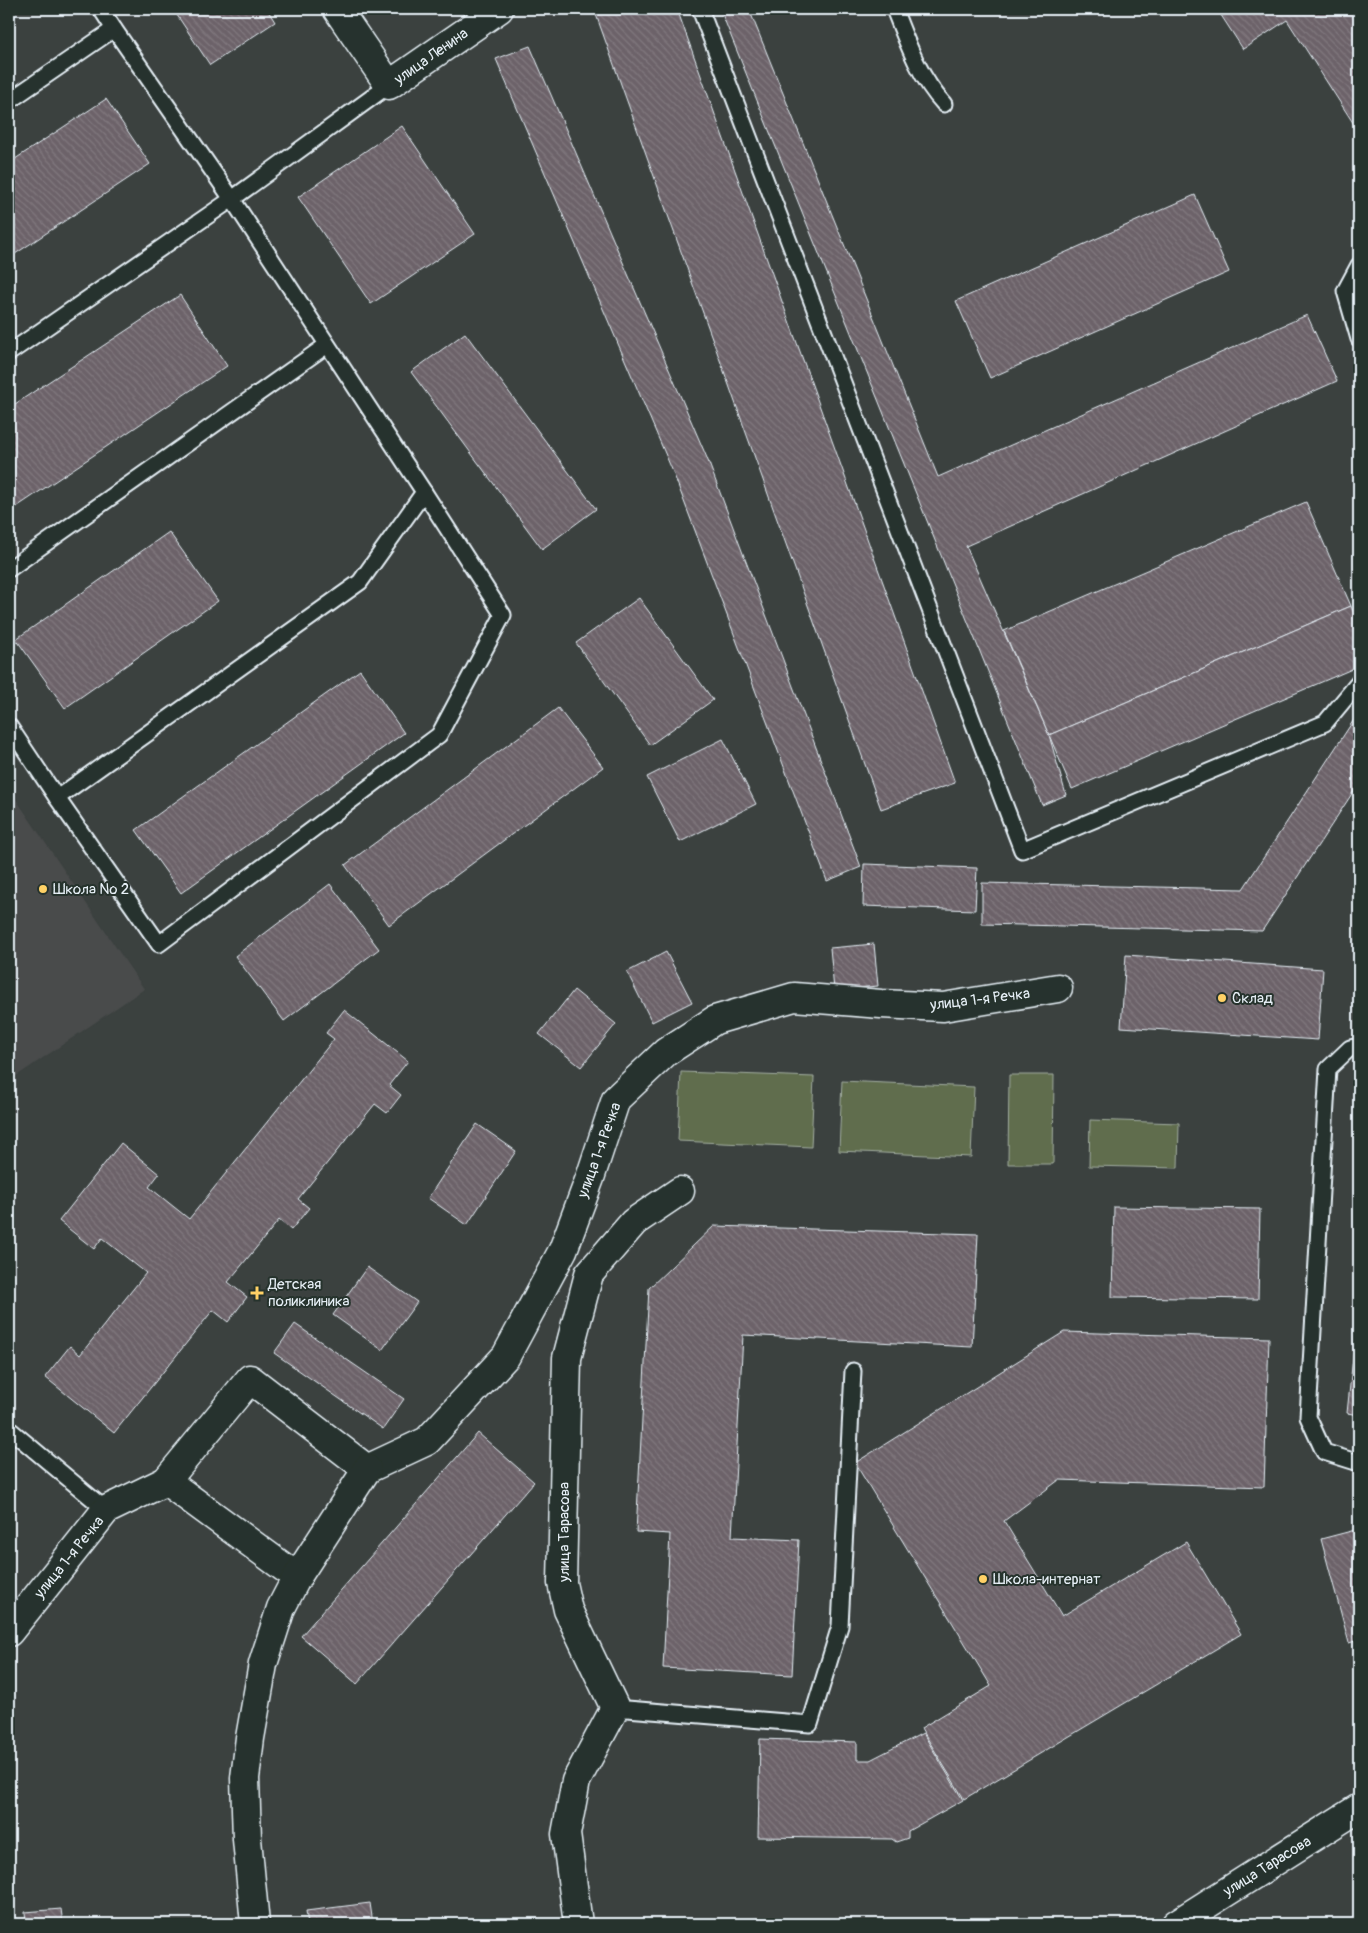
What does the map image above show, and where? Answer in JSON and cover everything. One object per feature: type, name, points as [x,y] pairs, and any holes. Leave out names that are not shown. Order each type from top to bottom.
[{"type":"street","points":[[337,9],[389,85]]},
{"type":"street","name":"улица Ленина","points":[[389,85],[499,9]]},
{"type":"street","name":"улица 1-я Речка","points":[[368,1470],[427,1441],[506,1356],[563,1250],[590,1178],[616,1099],[666,1052],[715,1020],[794,997],[942,1007],[1058,988]]},
{"type":"street","name":"улица Тарасова","points":[[615,1708],[568,1610],[562,1583],[567,1358],[590,1274],[634,1222],[680,1191]]},
{"type":"street","points":[[255,1924],[246,1830],[245,1778],[263,1664],[281,1608],[298,1577],[368,1470],[250,1379],[166,1482],[298,1577]]},
{"type":"street","name":"улица 1-я Речка","points":[[9,1632],[106,1510],[166,1482]]},
{"type":"street","points":[[578,1924],[566,1834],[576,1781],[615,1708]]},
{"type":"street","name":"улица Тарасова","points":[[1176,1924],[1359,1808]]},
{"type":"lane","points":[[9,726],[159,944],[438,735],[503,616],[232,199],[102,9]]},
{"type":"lane","points":[[700,9],[1022,850],[1326,723],[1359,682]]},
{"type":"lane","points":[[894,9],[911,53],[933,92],[944,104]]},
{"type":"lane","points":[[9,101],[114,29]]},
{"type":"lane","points":[[9,353],[232,199],[389,85]]},
{"type":"lane","points":[[1359,265],[1345,290],[1359,339]]},
{"type":"lane","points":[[9,569],[327,345]]},
{"type":"lane","points":[[57,798],[360,582],[424,492]]},
{"type":"lane","points":[[1359,1046],[1350,1048],[1328,1069],[1308,1416],[1324,1452],[1359,1463]]},
{"type":"lane","points":[[615,1708],[810,1724],[840,1626],[853,1371]]},
{"type":"lane","points":[[9,1429],[106,1510]]},
{"type":"shaded area","name":"Школа № 2","points":[[9,789],[144,989],[9,1081]]},
{"type":"green space","points":[[681,1072],[814,1077],[811,1147],[678,1141]]},
{"type":"green space","points":[[1009,1075],[1054,1075],[1053,1164],[1008,1164]]},
{"type":"green space","points":[[842,1081],[974,1087],[971,1157],[839,1151]]},
{"type":"green space","points":[[1090,1120],[1179,1123],[1178,1168],[1089,1166]]},
{"type":"building","points":[[173,9],[267,9],[275,22],[210,65]]},
{"type":"building","points":[[594,9],[677,9],[955,783],[881,809]]},
{"type":"building","points":[[720,9],[749,9],[938,477],[1307,315],[1337,381],[966,546],[1049,735],[1066,795],[1042,805]]},
{"type":"building","points":[[1217,9],[1359,9],[1359,132],[1287,20],[1243,49]]},
{"type":"building","points":[[530,46],[707,458],[861,867],[827,881],[673,472],[496,59]]},
{"type":"building","points":[[106,99],[150,164],[9,258],[9,163]]},
{"type":"building","points":[[402,126],[475,234],[371,304],[298,197]]},
{"type":"building","points":[[1195,195],[1229,272],[990,378],[956,301]]},
{"type":"building","points":[[180,295],[227,366],[9,512],[9,408]]},
{"type":"building","points":[[465,333],[596,509],[542,549],[411,372]]},
{"type":"building","points":[[1306,502],[1351,606],[1049,735],[1004,631]]},
{"type":"building","points":[[169,532],[218,601],[65,708],[16,639]]},
{"type":"building","points":[[639,598],[713,700],[650,745],[576,643]]},
{"type":"building","points":[[1351,606],[1359,626],[1359,666],[1072,789],[1049,735]]},
{"type":"building","points":[[360,670],[404,733],[181,893],[136,830]]},
{"type":"building","points":[[558,708],[603,767],[389,925],[345,865]]},
{"type":"building","points":[[1359,712],[1359,783],[1262,931],[982,924],[982,883],[1243,889]]},
{"type":"building","points":[[723,739],[756,804],[680,842],[647,777]]},
{"type":"building","points":[[864,864],[977,868],[975,910],[863,906]]},
{"type":"building","points":[[330,884],[379,949],[284,1021],[235,956]]},
{"type":"building","points":[[874,944],[878,986],[834,990],[830,948]]},
{"type":"building","points":[[666,952],[692,1002],[652,1022],[627,972]]},
{"type":"building","name":"Склад","points":[[1126,955],[1323,969],[1318,1040],[1121,1027]]},
{"type":"building","points":[[574,990],[616,1024],[581,1067],[539,1034]]},
{"type":"building","points":[[344,1010],[408,1061],[389,1085],[401,1095],[387,1113],[375,1104],[298,1199],[309,1208],[291,1230],[279,1220],[228,1282],[247,1297],[228,1322],[213,1310],[114,1433],[45,1377],[70,1346],[80,1355],[146,1273],[102,1238],[94,1249],[59,1221],[121,1143],[159,1174],[149,1187],[189,1219],[334,1039],[326,1033]]},
{"type":"building","points":[[477,1124],[516,1151],[467,1225],[428,1198]]},
{"type":"building","points":[[1114,1207],[1260,1209],[1258,1299],[1112,1297]]},
{"type":"building","points":[[714,1226],[978,1234],[972,1347],[743,1335],[732,1537],[799,1540],[792,1675],[663,1668],[670,1534],[636,1532],[649,1288]]},
{"type":"building","points":[[367,1267],[417,1302],[382,1350],[333,1315]]},
{"type":"building","points":[[1359,1301],[1359,1415],[1347,1413]]},
{"type":"building","points":[[295,1324],[404,1399],[383,1429],[274,1353]]},
{"type":"building","name":"Школа-интернат","points":[[1064,1332],[1269,1338],[1264,1487],[1059,1480],[1004,1521],[1062,1616],[1186,1542],[1241,1634],[964,1799],[921,1728],[991,1686],[855,1463]]},
{"type":"building","points":[[478,1433],[534,1482],[357,1684],[301,1636]]},
{"type":"building","points":[[1359,1529],[1359,1640],[1349,1643],[1321,1539]]},
{"type":"building","points":[[923,1733],[963,1800],[908,1831],[908,1838],[896,1842],[892,1839],[758,1837],[760,1739],[857,1742],[857,1760],[870,1760]]},
{"type":"building","points":[[370,1903],[373,1924],[308,1924],[306,1911]]},
{"type":"building","points":[[61,1909],[63,1924],[26,1924],[25,1912]]},
{"type":"place","name":"Школа № 2","points":[[43,889]]},
{"type":"place","name":"Склад","points":[[1222,998]]},
{"type":"place","name":"Детская поликлиника","points":[[257,1293]]},
{"type":"place","name":"Школа-интернат","points":[[983,1579]]}]
